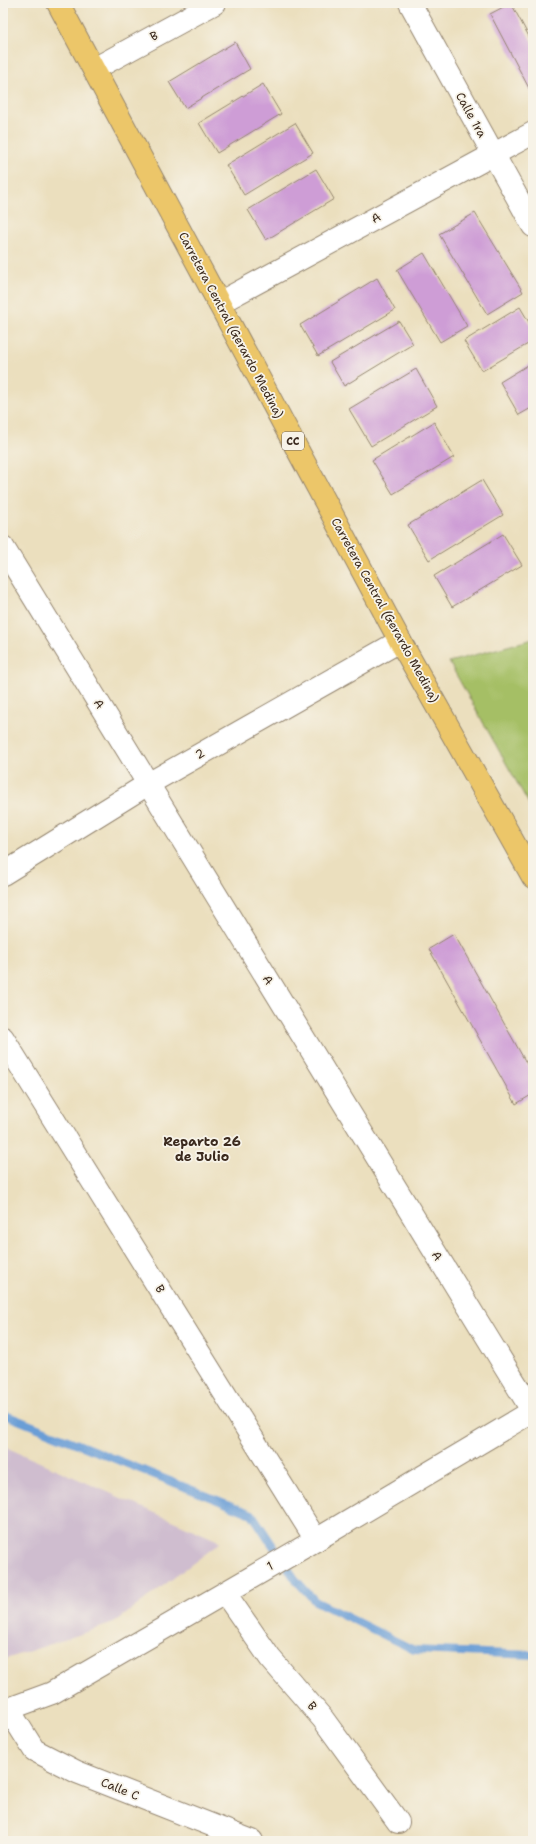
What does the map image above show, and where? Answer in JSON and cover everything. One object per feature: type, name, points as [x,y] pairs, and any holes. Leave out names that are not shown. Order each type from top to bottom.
[{"type":"main road","name":"Carretera Central (Gerardo Medina)","points":[[58,3],[400,641],[533,877]]},
{"type":"street","name":"B","points":[[94,68],[215,3]]},
{"type":"street","name":"Calle 1ra","points":[[410,3],[533,226]]},
{"type":"street","name":"A","points":[[219,303],[533,133]]},
{"type":"street","name":"A","points":[[3,547],[533,1412]]},
{"type":"street","name":"2","points":[[3,874],[148,784],[400,641]]},
{"type":"street","name":"B","points":[[3,1038],[316,1540]]},
{"type":"street","name":"1","points":[[6,1710],[52,1693],[225,1594],[533,1412]]},
{"type":"street","name":"B","points":[[225,1594],[270,1658],[323,1719],[398,1822]]},
{"type":"street","name":"Calle C","points":[[6,1710],[34,1750],[77,1772],[252,1841]]},
{"type":"shaded area","points":[[3,1446],[221,1542],[114,1623],[3,1660]]},
{"type":"green space","points":[[533,639],[533,811],[449,662]]},
{"type":"building","points":[[511,3],[533,44],[533,91],[531,92],[490,14]]},
{"type":"building","points":[[235,42],[250,69],[185,108],[169,82]]},
{"type":"building","points":[[263,84],[281,114],[217,153],[199,123]]},
{"type":"building","points":[[295,123],[313,153],[244,195],[226,165]]},
{"type":"building","points":[[316,169],[334,199],[266,240],[248,210]]},
{"type":"building","points":[[475,213],[523,292],[487,314],[439,234]]},
{"type":"building","points":[[424,253],[467,326],[440,342],[397,270]]},
{"type":"building","points":[[377,278],[395,310],[318,356],[300,325]]},
{"type":"building","points":[[520,307],[533,329],[533,341],[482,371],[464,341]]},
{"type":"building","points":[[399,321],[413,344],[344,386],[330,362]]},
{"type":"building","points":[[533,362],[533,407],[519,415],[500,382]]},
{"type":"building","points":[[416,369],[437,406],[371,446],[349,409]]},
{"type":"building","points":[[434,422],[454,457],[393,494],[372,460]]},
{"type":"building","points":[[482,480],[503,515],[429,560],[408,525]]},
{"type":"building","points":[[503,534],[522,565],[452,607],[434,576]]},
{"type":"building","points":[[454,934],[533,1075],[533,1094],[516,1104],[429,949]]},
{"type":"waterway","points":[[3,1414],[252,1514],[295,1579],[315,1601],[414,1650],[533,1655]]},
{"type":"district","name":"Reparto 26 de Julio","points":[[202,1148]]}]
